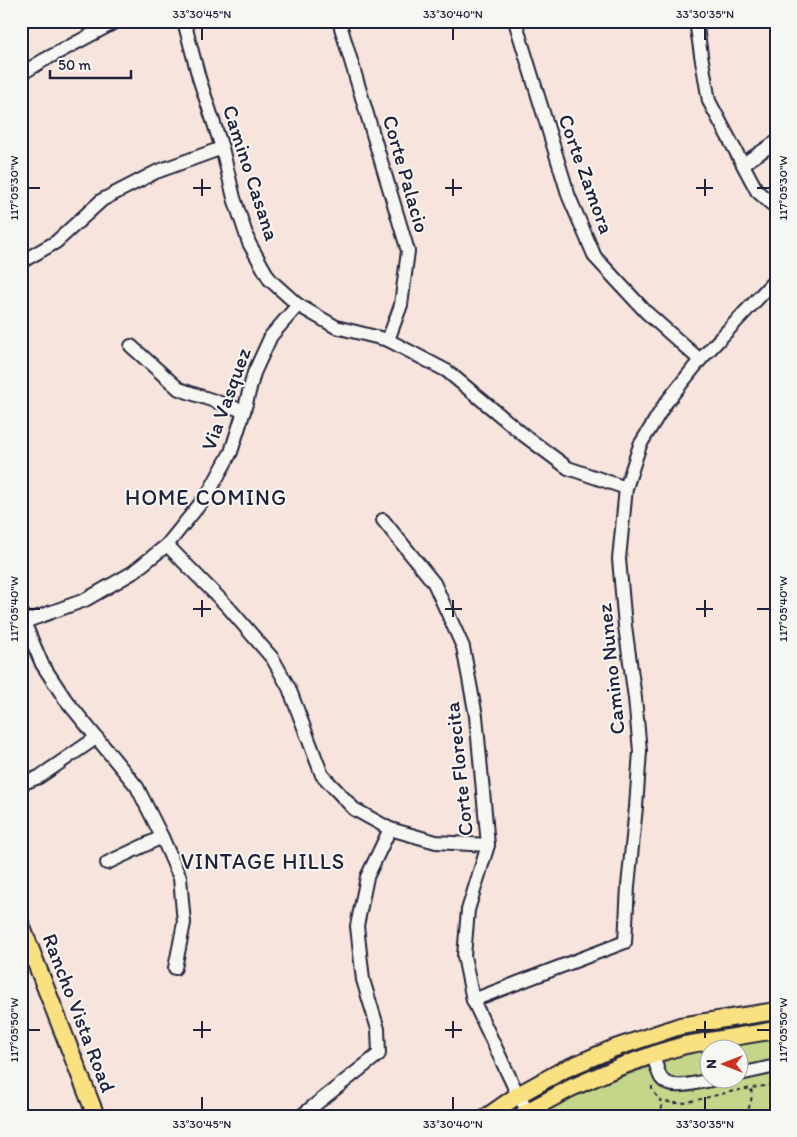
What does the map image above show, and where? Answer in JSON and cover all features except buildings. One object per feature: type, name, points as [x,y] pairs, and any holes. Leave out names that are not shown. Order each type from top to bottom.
[{"type":"main road","name":"Rancho Vista Road","points":[[21,925],[96,1116]]},
{"type":"main road","points":[[488,1116],[518,1094],[563,1070],[612,1049],[680,1026],[776,1011]]},
{"type":"main road","points":[[525,1113],[572,1088],[619,1067],[653,1055],[685,1045],[776,1030]]},
{"type":"street","points":[[21,74],[117,21]]},
{"type":"street","name":"Camino Casana","points":[[182,21],[185,24],[199,78],[222,148],[234,198],[249,243],[270,280],[298,305],[336,327],[388,340],[447,371],[525,436],[568,468],[626,488]]},
{"type":"street","name":"Corte Palacio","points":[[339,21],[408,251],[401,305],[388,340]]},
{"type":"street","name":"Corte Zamora","points":[[515,21],[569,197],[595,257],[646,312],[700,360]]},
{"type":"street","points":[[696,21],[709,101],[757,191],[776,208]]},
{"type":"street","points":[[743,164],[776,142]]},
{"type":"street","points":[[21,262],[56,242],[102,200],[156,172],[222,148]]},
{"type":"street","name":"Camino Nunez","points":[[473,1000],[625,942],[640,751],[619,559],[626,488],[640,445],[665,404],[700,360],[776,279]]},
{"type":"street","name":"Via Vasquez","points":[[23,617],[85,600],[132,573],[166,545],[208,494],[231,452],[254,373],[271,336],[298,305]]},
{"type":"street","points":[[131,346],[179,389],[244,412]]},
{"type":"street","name":"Corte Florecita","points":[[383,520],[434,583],[463,647],[476,716],[488,845],[468,910],[464,956],[473,1000],[518,1094],[525,1113]]},
{"type":"street","points":[[166,545],[228,607],[273,659],[289,688],[322,775],[354,809],[390,830],[436,842],[488,845]]},
{"type":"street","points":[[23,617],[42,664],[65,699],[136,787],[162,837],[180,878],[184,923],[175,968]]},
{"type":"street","points":[[21,784],[39,777],[96,738]]},
{"type":"street","points":[[301,1116],[379,1054],[378,1029],[363,980],[357,926],[367,877],[390,830]]},
{"type":"street","points":[[107,863],[162,837]]},
{"type":"street","points":[[653,1055],[661,1079],[672,1085],[700,1082]]},
{"type":"street","points":[[750,1072],[776,1066]]},
{"type":"path","points":[[745,1116],[752,1098],[750,1088]]},
{"type":"path","points":[[658,1116],[661,1112],[663,1101]]},
{"type":"path","points":[[661,1112],[670,1116]]},
{"type":"green space","points":[[776,1037],[776,1116],[541,1116],[555,1106],[596,1086],[675,1058],[700,1052],[700,1090],[750,1090],[750,1042]]},
{"type":"district","name":"HOME COMING","points":[[206,497]]},
{"type":"district","name":"VINTAGE HILLS","points":[[263,861]]}]
